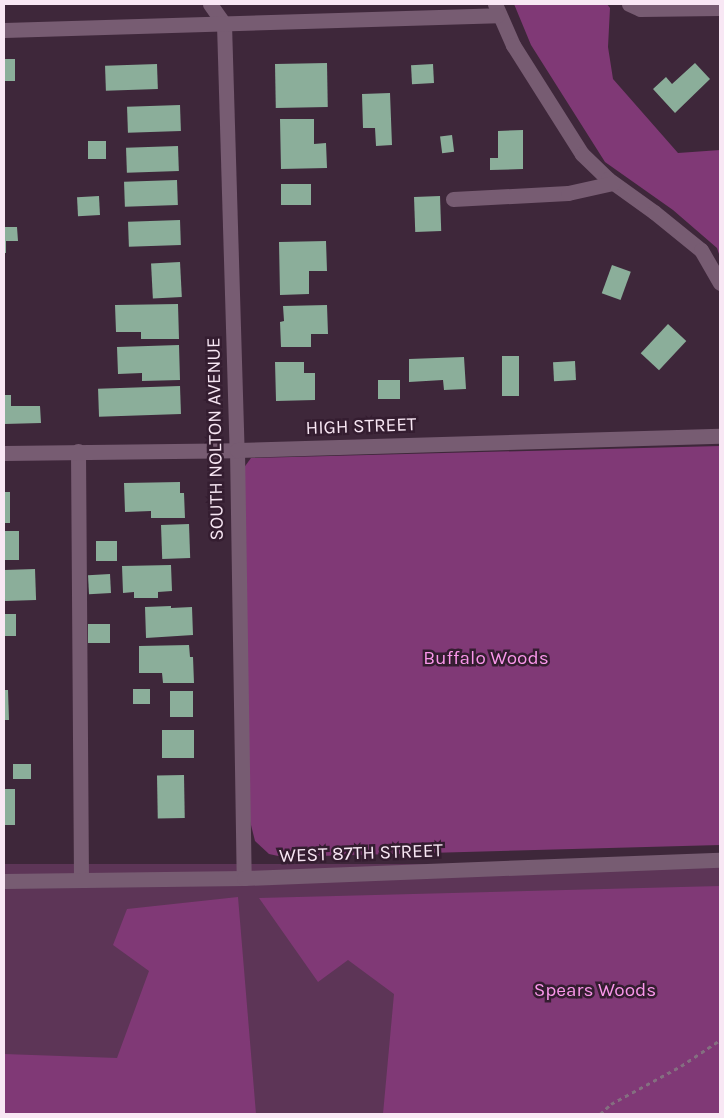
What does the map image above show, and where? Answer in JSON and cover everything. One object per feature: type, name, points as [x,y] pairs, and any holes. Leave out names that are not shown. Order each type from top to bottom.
[{"type":"street","points":[[210,4],[224,24]]},
{"type":"street","points":[[634,7],[720,8]]},
{"type":"street","points":[[4,30],[224,24],[496,10],[513,45],[582,154],[614,183],[701,250],[720,283]]},
{"type":"street","name":"SOUTH NOLTON AVENUE","points":[[224,24],[237,450],[244,878]]},
{"type":"street","points":[[453,199],[568,193],[614,183]]},
{"type":"street","name":"HIGH STREET","points":[[4,453],[237,450],[720,436]]},
{"type":"street","points":[[78,451],[81,880]]},
{"type":"street","name":"WEST 87TH STREET","points":[[4,881],[244,878],[720,860]]},
{"type":"path","points":[[600,1114],[611,1104],[681,1066],[720,1040]]},
{"type":"green space","points":[[514,4],[607,4],[610,8],[608,47],[613,79],[678,153],[720,150],[720,257],[717,248],[673,210],[605,162],[531,45]]},
{"type":"green space","name":"Buffalo Woods","points":[[720,446],[720,845],[283,857],[269,854],[255,841],[245,801],[243,469],[251,458]]},
{"type":"green space","name":"Spears Woods","points":[[4,864],[720,864],[720,1114],[4,1114]]},
{"type":"green space","points":[[720,886],[720,1114],[383,1114],[394,994],[348,960],[318,982],[259,898]]},
{"type":"green space","points":[[238,897],[256,1114],[4,1114],[4,1054],[117,1058],[149,971],[113,945],[127,909]]},
{"type":"building","points":[[4,59],[15,59],[15,81],[4,81]]},
{"type":"building","points":[[327,63],[328,107],[276,108],[275,64]]},
{"type":"building","points":[[695,63],[710,79],[675,113],[653,89],[666,77],[672,84]]},
{"type":"building","points":[[157,64],[158,89],[106,91],[105,66]]},
{"type":"building","points":[[433,64],[434,83],[412,84],[411,65]]},
{"type":"building","points":[[390,93],[392,145],[376,146],[375,128],[363,128],[362,94]]},
{"type":"building","points":[[180,105],[181,131],[128,133],[127,107]]},
{"type":"building","points":[[280,119],[314,119],[314,144],[326,143],[327,168],[281,169]]},
{"type":"building","points":[[523,130],[523,169],[490,170],[490,158],[498,158],[498,131]]},
{"type":"building","points":[[452,135],[454,152],[442,153],[440,136]]},
{"type":"building","points":[[88,141],[106,141],[106,159],[88,159]]},
{"type":"building","points":[[178,146],[179,171],[127,173],[126,148]]},
{"type":"building","points":[[177,180],[178,205],[125,207],[124,182]]},
{"type":"building","points":[[281,184],[311,184],[311,205],[281,205]]},
{"type":"building","points":[[99,196],[100,215],[78,216],[77,197]]},
{"type":"building","points":[[440,196],[441,231],[415,232],[414,197]]},
{"type":"building","points":[[180,220],[181,245],[129,247],[128,222]]},
{"type":"building","points":[[4,227],[17,227],[18,241],[6,241],[6,253],[4,253]]},
{"type":"building","points":[[326,241],[327,271],[309,271],[309,294],[280,295],[279,242]]},
{"type":"building","points":[[180,262],[182,297],[153,298],[151,264]]},
{"type":"building","points":[[612,265],[631,272],[621,300],[602,293]]},
{"type":"building","points":[[178,304],[179,339],[141,339],[141,332],[116,332],[115,305]]},
{"type":"building","points":[[327,305],[328,334],[311,334],[311,347],[281,347],[280,322],[284,321],[283,306]]},
{"type":"building","points":[[668,324],[686,341],[659,370],[641,353]]},
{"type":"building","points":[[179,345],[180,380],[142,381],[142,373],[118,374],[117,347]]},
{"type":"building","points":[[502,356],[519,356],[519,396],[502,396]]},
{"type":"building","points":[[464,357],[466,389],[444,390],[443,380],[409,382],[409,359]]},
{"type":"building","points":[[575,361],[576,380],[554,381],[553,362]]},
{"type":"building","points":[[275,362],[304,362],[304,373],[315,373],[315,400],[276,401]]},
{"type":"building","points":[[378,380],[400,380],[400,399],[378,399]]},
{"type":"building","points":[[180,386],[181,414],[99,417],[98,389]]},
{"type":"building","points":[[4,395],[11,395],[11,406],[40,406],[41,423],[4,424]]},
{"type":"building","points":[[180,482],[180,493],[184,493],[185,518],[151,518],[151,511],[125,512],[124,483]]},
{"type":"building","points":[[4,492],[10,492],[10,523],[4,523]]},
{"type":"building","points":[[189,524],[190,558],[162,559],[161,525]]},
{"type":"building","points":[[4,531],[19,531],[19,560],[4,560]]},
{"type":"building","points":[[96,541],[117,541],[117,561],[96,561]]},
{"type":"building","points":[[171,565],[172,591],[158,592],[158,598],[134,598],[134,592],[123,593],[122,566]]},
{"type":"building","points":[[35,569],[36,600],[5,601],[4,570]]},
{"type":"building","points":[[110,574],[111,593],[89,594],[88,575]]},
{"type":"building","points":[[171,606],[171,608],[192,607],[193,635],[146,638],[145,607]]},
{"type":"building","points":[[4,614],[16,614],[16,636],[4,636]]},
{"type":"building","points":[[88,624],[110,624],[110,643],[88,643]]},
{"type":"building","points":[[189,645],[190,657],[193,657],[194,683],[163,683],[162,673],[139,673],[139,646]]},
{"type":"building","points":[[133,689],[150,689],[150,704],[133,704]]},
{"type":"building","points":[[4,690],[8,690],[9,720],[4,720]]},
{"type":"building","points":[[170,691],[193,691],[193,717],[170,717]]},
{"type":"building","points":[[162,730],[194,730],[194,758],[162,758]]},
{"type":"building","points":[[13,764],[31,764],[31,779],[13,779]]},
{"type":"building","points":[[157,775],[184,775],[185,818],[158,818]]},
{"type":"building","points":[[4,789],[15,789],[15,825],[4,825]]}]
